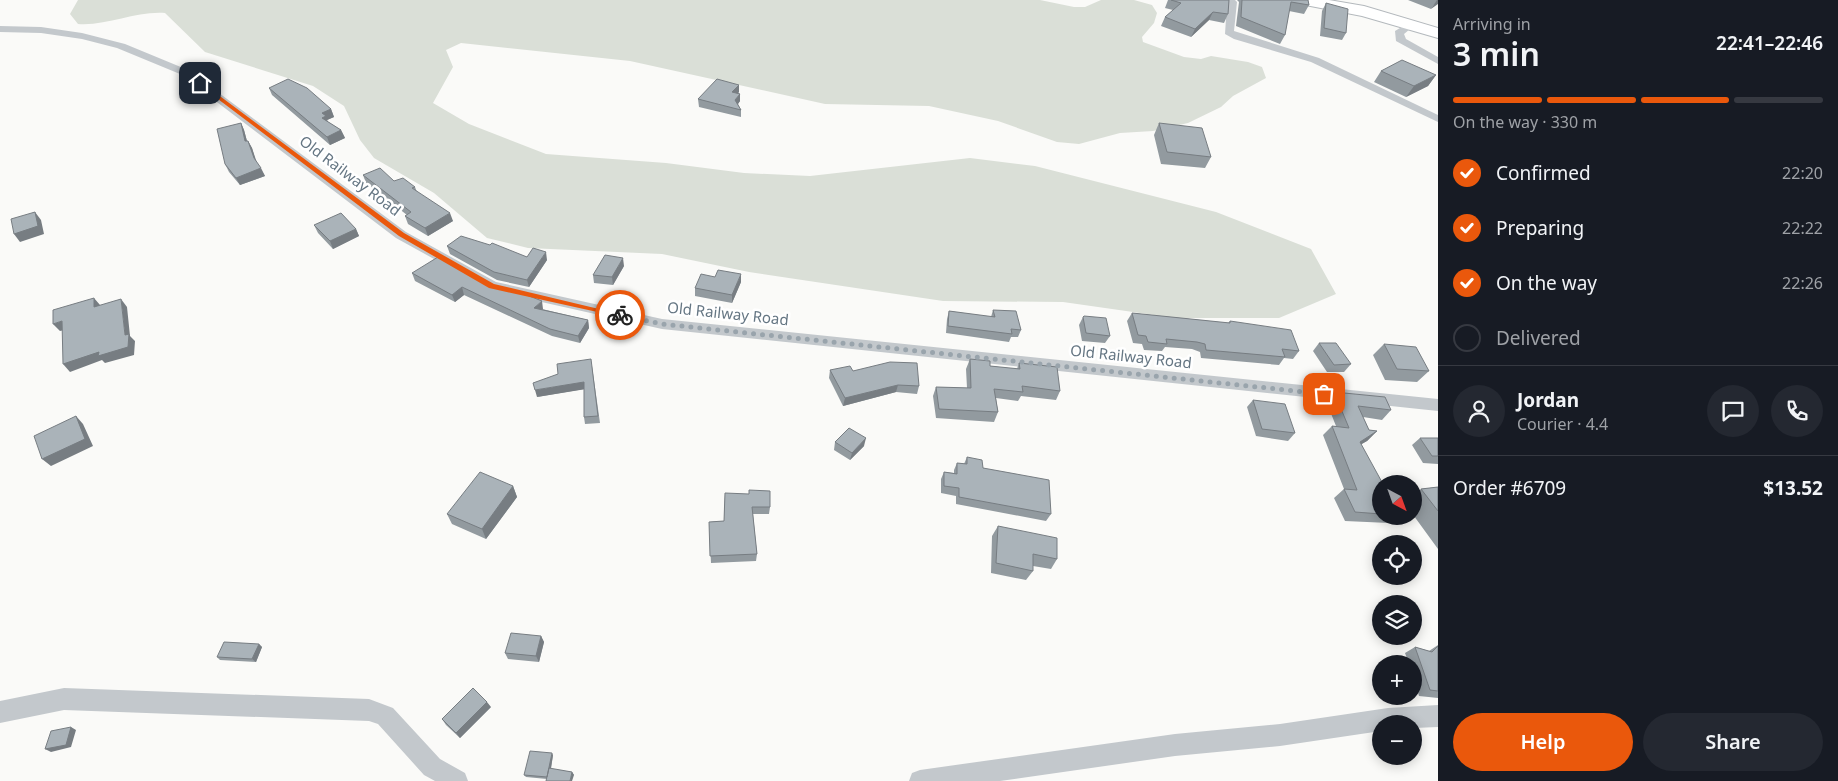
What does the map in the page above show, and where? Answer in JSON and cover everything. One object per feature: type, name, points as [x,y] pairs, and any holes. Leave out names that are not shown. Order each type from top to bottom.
[{"type":"highway","points":[[1301,0],[1364,11],[1438,33]]},
{"type":"street","points":[[1227,0],[1232,2],[1229,32],[1238,37],[1315,60],[1438,119]]},
{"type":"street","points":[[1410,25],[1399,33],[1401,41],[1438,61]]},
{"type":"street","name":"Old Railway Road","points":[[0,28],[41,30],[82,36],[121,46],[184,72],[401,235],[492,286],[662,324],[1438,405]]},
{"type":"street","points":[[0,712],[64,699],[369,710],[385,716],[432,767],[457,781]]},
{"type":"street","points":[[920,781],[1175,745],[1280,735],[1388,719],[1438,716]]},
{"type":"shaded area","points":[[78,0],[1040,0],[1074,7],[1085,7],[1101,0],[1134,0],[1152,5],[1157,13],[1154,23],[1142,37],[1143,42],[1184,57],[1201,59],[1211,56],[1248,62],[1262,67],[1266,78],[1233,96],[1221,107],[1188,123],[1153,131],[1120,133],[1079,144],[1057,142],[998,121],[929,106],[825,104],[630,61],[461,43],[446,50],[453,67],[433,103],[469,124],[546,154],[666,163],[744,173],[810,176],[970,158],[1035,166],[1216,212],[1311,249],[1336,294],[1279,318],[1175,318],[1063,302],[943,301],[749,272],[662,254],[528,248],[487,238],[434,193],[374,158],[360,140],[344,106],[313,86],[205,52],[165,13],[143,14],[100,23],[78,24],[70,14]]},
{"type":"building","points":[[1171,0],[1229,0],[1228,14],[1213,12],[1195,29],[1165,17],[1181,3]]},
{"type":"building","points":[[1242,0],[1308,0],[1309,5],[1291,2],[1285,35],[1241,17]]},
{"type":"building","points":[[1326,3],[1348,9],[1346,33],[1324,28]]},
{"type":"building","points":[[1402,60],[1436,75],[1414,86],[1381,71]]},
{"type":"building","points":[[288,79],[307,88],[331,109],[322,113],[326,116],[322,118],[341,130],[327,137],[269,88]]},
{"type":"building","points":[[717,79],[739,85],[732,92],[740,94],[735,100],[741,110],[698,99]]},
{"type":"building","points":[[241,123],[245,141],[248,141],[254,158],[261,168],[236,178],[225,164],[217,129]]},
{"type":"building","points":[[1159,123],[1202,128],[1211,157],[1167,152]]},
{"type":"building","points":[[380,168],[394,181],[403,178],[415,187],[412,188],[450,213],[425,228],[405,216],[411,212],[363,175]]},
{"type":"building","points":[[35,212],[38,226],[14,234],[11,219]]},
{"type":"building","points":[[341,213],[356,229],[330,241],[314,225]]},
{"type":"building","points":[[461,236],[490,245],[492,243],[527,257],[533,248],[546,252],[527,280],[494,272],[447,246]]},
{"type":"building","points":[[605,255],[623,258],[612,277],[593,275]]},
{"type":"building","points":[[438,257],[489,285],[519,292],[542,301],[534,308],[588,320],[578,336],[550,329],[462,287],[452,295],[412,273]]},
{"type":"building","points":[[718,270],[741,274],[732,295],[695,288],[701,274],[715,277]]},
{"type":"building","points":[[94,298],[94,307],[121,299],[125,335],[129,334],[128,347],[98,356],[99,352],[63,364],[62,321],[53,324],[53,310]]},
{"type":"building","points":[[993,310],[1016,311],[1021,330],[1011,329],[1012,334],[948,326],[949,311],[995,317]]},
{"type":"building","points":[[1132,313],[1230,323],[1230,321],[1291,330],[1299,351],[1282,349],[1285,357],[1206,350],[1205,344],[1197,342],[1166,339],[1167,344],[1148,342],[1146,336],[1138,335]]},
{"type":"building","points":[[1084,316],[1106,318],[1110,336],[1086,333]]},
{"type":"building","points":[[1319,343],[1336,343],[1351,364],[1334,365]]},
{"type":"building","points":[[1384,344],[1416,347],[1429,371],[1397,369]]},
{"type":"building","points":[[591,359],[598,416],[584,417],[584,382],[535,390],[533,383],[558,374],[557,364]]},
{"type":"building","points":[[970,359],[990,361],[990,366],[1020,369],[1019,363],[1057,367],[1060,391],[1022,386],[1023,392],[994,389],[998,412],[939,409],[936,387],[971,388]]},
{"type":"building","points":[[890,362],[917,363],[919,386],[898,385],[845,398],[830,370],[850,366],[853,371]]},
{"type":"building","points":[[1334,392],[1385,397],[1391,410],[1358,406],[1369,430],[1377,431],[1360,442],[1378,475],[1372,475],[1372,513],[1355,512],[1344,489],[1357,490],[1332,426],[1349,428]]},
{"type":"building","points":[[1253,400],[1285,404],[1295,433],[1262,429]]},
{"type":"building","points":[[76,416],[85,439],[42,459],[34,436]]},
{"type":"building","points":[[849,428],[866,438],[852,453],[835,442]]},
{"type":"building","points":[[1420,438],[1438,438],[1438,456],[1432,456]]},
{"type":"building","points":[[967,457],[982,460],[983,468],[1049,480],[1051,514],[959,497],[959,488],[944,486],[944,472],[957,474],[957,463],[967,464]]},
{"type":"building","points":[[480,472],[513,486],[482,529],[447,514]]},
{"type":"building","points":[[1438,487],[1438,511],[1422,490]]},
{"type":"building","points":[[749,490],[770,491],[770,507],[752,507],[757,554],[710,556],[709,522],[724,521],[725,493],[749,494]]},
{"type":"building","points":[[998,526],[1057,538],[1057,559],[1033,554],[1033,571],[996,563]]},
{"type":"building","points":[[511,633],[541,636],[536,656],[505,653]]},
{"type":"building","points":[[224,642],[259,644],[252,659],[217,657]]},
{"type":"building","points":[[1438,646],[1438,691],[1430,690],[1422,667],[1422,655],[1418,655],[1415,647],[1432,652]]},
{"type":"building","points":[[473,688],[487,702],[456,733],[442,719]]},
{"type":"building","points":[[71,727],[66,745],[45,749],[51,731]]},
{"type":"building","points":[[530,751],[552,753],[547,777],[524,775]]},
{"type":"building","points":[[549,768],[572,772],[570,781],[546,781]]},
{"type":"way so far","points":[[620,315],[662,324],[1324,394]]},
{"type":"route","points":[[200,83],[401,235],[492,286],[620,315]]}]
